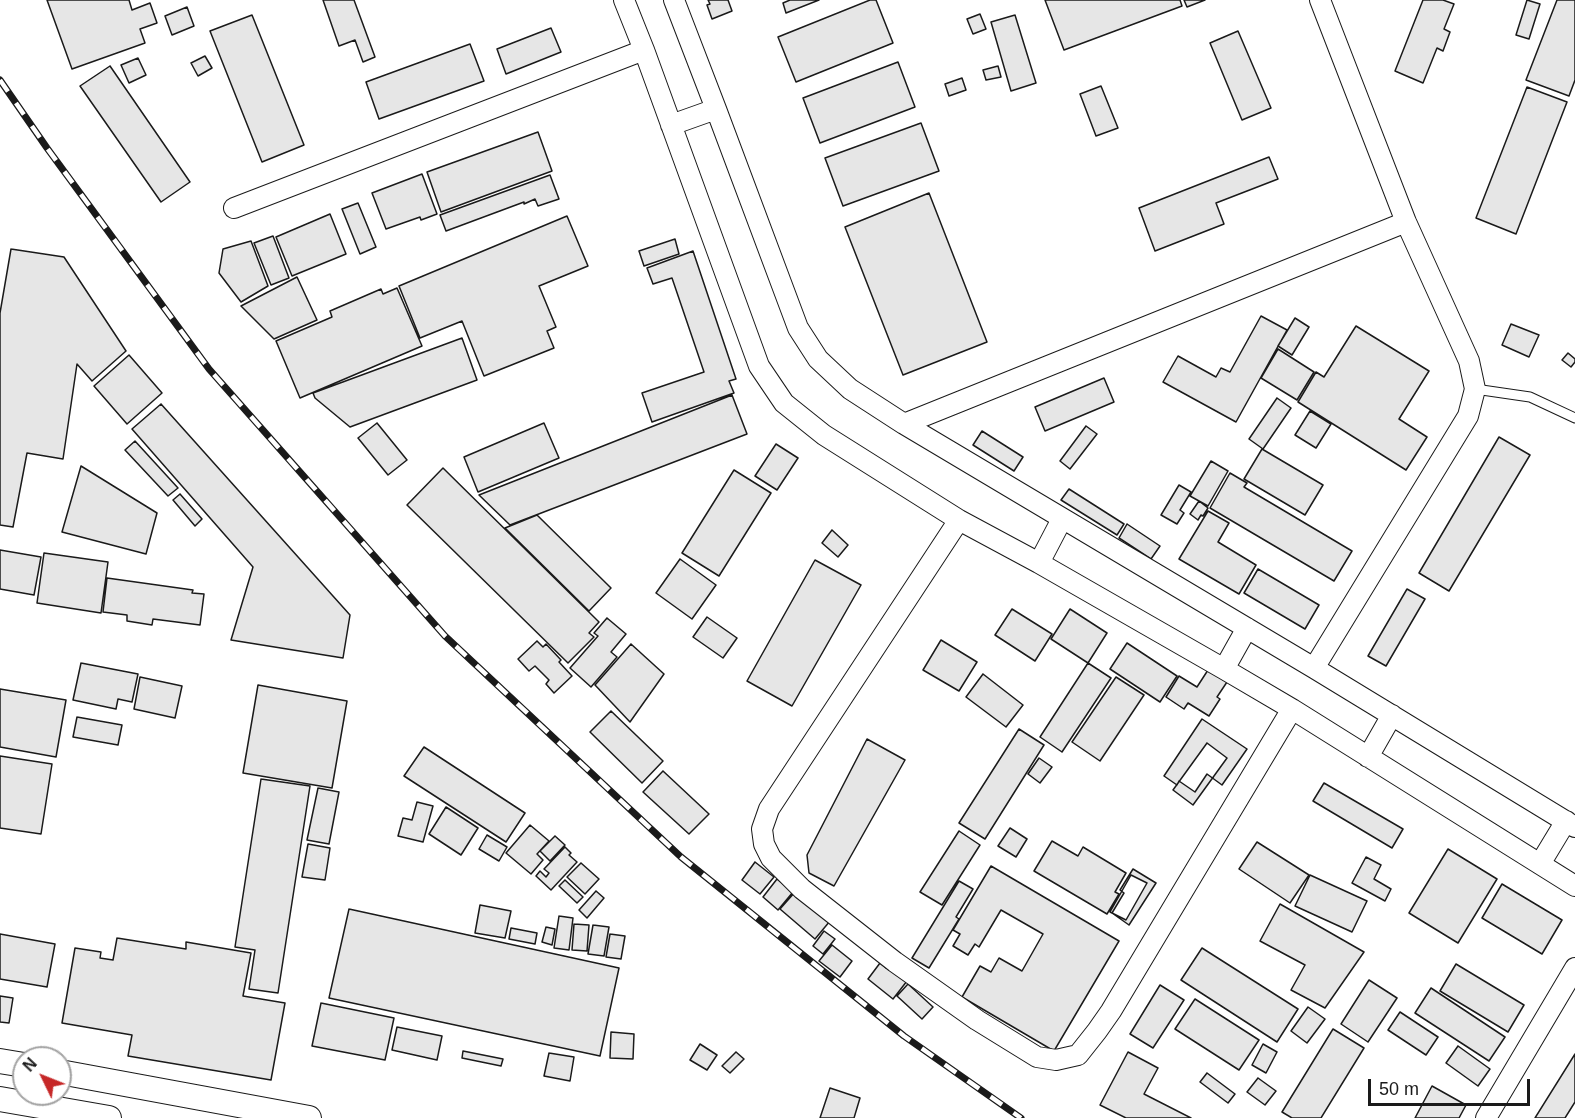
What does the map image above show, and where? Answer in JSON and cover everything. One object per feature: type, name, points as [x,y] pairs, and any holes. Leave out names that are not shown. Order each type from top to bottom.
[{"type":"street","points":[[624,0],[759,366],[784,403],[824,435],[959,520],[1039,563],[1292,709],[1575,886]]},
{"type":"street","points":[[674,0],[798,328],[818,359],[850,388],[904,424],[1314,668],[1570,824],[1540,864]]},
{"type":"street","points":[[1314,668],[1468,416],[1475,389],[1470,361],[1406,222],[1320,0]]},
{"type":"street","points":[[234,208],[644,50]]},
{"type":"street","points":[[671,125],[716,109]]},
{"type":"street","points":[[904,424],[1406,222]]},
{"type":"street","points":[[1039,563],[1062,519]]},
{"type":"street","points":[[959,520],[769,809],[762,829],[764,844],[771,858],[802,889],[895,962],[977,1020],[1036,1057],[1056,1060],[1078,1055],[1097,1031],[1292,709]]},
{"type":"street","points":[[1224,669],[1247,628]]},
{"type":"street","points":[[1368,757],[1392,716]]},
{"type":"street","points":[[1486,1118],[1575,969]]},
{"type":"street","points":[[72,1075],[309,1118]]},
{"type":"street","points":[[72,1092],[76,1115]]},
{"type":"street","points":[[31,1106],[76,1115],[109,1118]]},
{"type":"lane","points":[[1475,389],[1530,397],[1575,418]]},
{"type":"building","points":[[47,0],[129,0],[132,10],[150,3],[157,23],[140,29],[145,43],[72,69]]},
{"type":"building","points":[[323,0],[354,0],[375,57],[363,62],[355,40],[339,46]]},
{"type":"building","points":[[708,0],[728,0],[732,11],[712,19],[707,5],[710,4]]},
{"type":"building","points":[[790,0],[819,0],[786,13],[783,3]]},
{"type":"building","points":[[870,0],[876,0],[893,43],[796,82],[778,37]]},
{"type":"building","points":[[1045,0],[1180,0],[1182,6],[1064,50]]},
{"type":"building","points":[[1184,0],[1205,0],[1187,7]]},
{"type":"building","points":[[1423,0],[1443,0],[1454,4],[1444,29],[1450,32],[1443,51],[1437,48],[1423,83],[1395,71]]},
{"type":"building","points":[[1527,0],[1540,4],[1529,39],[1516,35]]},
{"type":"building","points":[[1557,0],[1575,0],[1575,80],[1569,96],[1526,80]]},
{"type":"building","points":[[187,7],[194,26],[172,35],[165,16]]},
{"type":"building","points":[[980,14],[986,29],[973,34],[967,19]]},
{"type":"building","points":[[252,15],[304,145],[262,162],[210,31]]},
{"type":"building","points":[[1015,15],[1036,83],[1011,91],[991,22]]},
{"type":"building","points":[[551,28],[561,52],[506,74],[497,49]]},
{"type":"building","points":[[1238,31],[1271,108],[1242,120],[1210,43]]},
{"type":"building","points":[[470,44],[484,81],[379,119],[366,82]]},
{"type":"building","points":[[205,56],[212,68],[198,76],[191,63]]},
{"type":"building","points":[[138,58],[146,75],[129,83],[121,65]]},
{"type":"building","points":[[898,62],[915,107],[820,143],[803,98]]},
{"type":"building","points":[[110,66],[190,182],[161,202],[80,86]]},
{"type":"building","points":[[998,66],[1001,77],[986,80],[983,70]]},
{"type":"building","points":[[962,78],[966,90],[949,96],[945,84]]},
{"type":"building","points":[[1101,86],[1118,128],[1096,136],[1080,94]]},
{"type":"building","points":[[1527,87],[1567,102],[1516,234],[1476,218]]},
{"type":"building","points":[[921,123],[939,171],[843,206],[825,158]]},
{"type":"building","points":[[538,132],[552,171],[441,212],[427,172]]},
{"type":"building","points":[[1269,157],[1278,179],[1216,203],[1224,224],[1155,251],[1139,208]]},
{"type":"building","points":[[422,174],[437,214],[421,220],[420,217],[386,229],[372,193]]},
{"type":"building","points":[[550,175],[559,199],[538,206],[535,199],[524,204],[524,202],[446,231],[440,215]]},
{"type":"building","points":[[929,193],[987,342],[903,375],[845,227]]},
{"type":"building","points":[[358,203],[376,247],[360,254],[342,209]]},
{"type":"building","points":[[330,214],[346,254],[292,276],[276,237]]},
{"type":"building","points":[[567,216],[588,266],[539,286],[556,327],[547,331],[554,348],[484,376],[462,321],[420,338],[399,286]]},
{"type":"building","points":[[273,236],[289,278],[271,285],[254,243]]},
{"type":"building","points":[[675,239],[679,254],[644,266],[639,251]]},
{"type":"building","points":[[251,241],[268,286],[241,302],[219,273],[223,249]]},
{"type":"building","points":[[11,249],[64,257],[126,351],[92,381],[77,364],[63,459],[27,453],[13,527],[0,525],[0,313]]},
{"type":"building","points":[[693,251],[736,379],[729,381],[734,393],[652,422],[642,393],[704,372],[672,278],[653,284],[647,268]]},
{"type":"building","points":[[297,277],[317,320],[274,339],[241,306]]},
{"type":"building","points":[[397,288],[422,346],[300,398],[276,341],[332,317],[330,311],[381,289],[383,294]]},
{"type":"building","points":[[1261,316],[1287,330],[1236,422],[1163,382],[1178,356],[1216,377],[1221,368],[1230,372]]},
{"type":"building","points":[[1295,318],[1309,327],[1292,355],[1278,346]]},
{"type":"building","points":[[1511,324],[1539,335],[1529,357],[1502,345]]},
{"type":"building","points":[[1356,326],[1429,371],[1399,419],[1427,437],[1406,470],[1298,402],[1316,372],[1324,377]]},
{"type":"building","points":[[462,338],[477,380],[350,427],[315,398],[313,393]]},
{"type":"building","points":[[1278,349],[1314,372],[1297,400],[1261,378]]},
{"type":"building","points":[[1568,353],[1575,359],[1571,367],[1562,360]]},
{"type":"building","points":[[129,355],[162,393],[127,424],[94,386]]},
{"type":"building","points":[[1104,378],[1114,402],[1045,431],[1035,407]]},
{"type":"building","points":[[732,395],[747,434],[510,525],[479,495]]},
{"type":"building","points":[[1277,398],[1291,408],[1263,449],[1249,439]]},
{"type":"building","points":[[161,404],[350,615],[343,658],[231,640],[253,567],[132,429]]},
{"type":"building","points":[[1310,411],[1331,424],[1316,448],[1295,435]]},
{"type":"building","points":[[377,423],[407,460],[388,475],[358,438]]},
{"type":"building","points":[[544,423],[559,458],[478,492],[464,457]]},
{"type":"building","points":[[1086,426],[1097,434],[1070,469],[1060,461]]},
{"type":"building","points":[[982,431],[1023,457],[1014,471],[973,445]]},
{"type":"building","points":[[1499,437],[1530,455],[1449,591],[1419,573]]},
{"type":"building","points":[[135,441],[178,488],[168,496],[125,450]]},
{"type":"building","points":[[776,444],[798,458],[777,490],[755,476]]},
{"type":"building","points":[[1262,449],[1323,485],[1305,515],[1244,479]]},
{"type":"building","points":[[1211,461],[1228,471],[1208,506],[1190,496]]},
{"type":"building","points":[[81,466],[157,513],[146,554],[62,532]]},
{"type":"building","points":[[443,468],[599,622],[589,633],[594,637],[568,663],[407,505]]},
{"type":"building","points":[[734,470],[771,493],[719,576],[682,553]]},
{"type":"building","points":[[1230,473],[1247,483],[1244,487],[1352,551],[1334,581],[1210,508]]},
{"type":"building","points":[[1179,485],[1191,492],[1180,510],[1184,513],[1177,524],[1161,515]]},
{"type":"building","points":[[1069,489],[1124,524],[1117,535],[1061,500]]},
{"type":"building","points":[[180,494],[202,519],[195,526],[173,500]]},
{"type":"building","points":[[1199,501],[1208,508],[1198,520],[1190,514]]},
{"type":"building","points":[[1208,511],[1229,523],[1218,542],[1256,565],[1239,594],[1179,559]]},
{"type":"building","points":[[537,515],[611,588],[589,611],[505,528]]},
{"type":"building","points":[[1127,524],[1160,546],[1151,559],[1119,538]]},
{"type":"building","points":[[832,530],[848,545],[838,557],[822,543]]},
{"type":"building","points":[[0,550],[41,557],[34,595],[0,589]]},
{"type":"building","points":[[44,553],[108,562],[101,613],[37,603]]},
{"type":"building","points":[[680,559],[716,585],[692,619],[656,593]]},
{"type":"building","points":[[815,560],[861,585],[792,706],[747,681]]},
{"type":"building","points":[[1258,569],[1319,605],[1305,629],[1244,593]]},
{"type":"building","points":[[107,578],[193,590],[192,593],[204,594],[200,625],[153,619],[152,625],[127,621],[127,615],[103,612]]},
{"type":"building","points":[[1407,589],[1425,599],[1386,666],[1368,656]]},
{"type":"building","points":[[1012,609],[1052,634],[1035,661],[995,635]]},
{"type":"building","points":[[1070,609],[1107,633],[1088,663],[1051,639]]},
{"type":"building","points":[[707,617],[737,638],[723,658],[693,637]]},
{"type":"building","points":[[607,618],[626,634],[611,652],[617,657],[591,687],[570,668],[598,636],[594,633]]},
{"type":"building","points":[[941,640],[977,662],[959,691],[923,670]]},
{"type":"building","points":[[537,641],[543,647],[546,644],[572,676],[554,693],[546,684],[549,680],[535,666],[529,671],[518,659]]},
{"type":"building","points":[[1127,643],[1177,676],[1160,702],[1110,669]]},
{"type":"building","points":[[631,644],[664,674],[630,722],[595,685]]},
{"type":"building","points":[[81,663],[138,674],[132,702],[118,699],[116,709],[73,700]]},
{"type":"building","points":[[1088,663],[1111,678],[1062,752],[1040,737]]},
{"type":"building","points":[[1208,670],[1227,682],[1217,697],[1220,699],[1209,716],[1188,703],[1184,709],[1166,697],[1179,676],[1197,687]]},
{"type":"building","points":[[983,674],[1023,705],[1006,727],[966,697]]},
{"type":"building","points":[[140,677],[182,686],[175,718],[134,709]]},
{"type":"building","points":[[1116,677],[1144,695],[1100,761],[1072,742]]},
{"type":"building","points":[[258,685],[347,701],[332,788],[243,773]]},
{"type":"building","points":[[0,689],[66,700],[56,757],[0,747]]},
{"type":"building","points":[[611,711],[663,761],[642,783],[590,732]]},
{"type":"building","points":[[77,717],[122,725],[118,745],[73,737]]},
{"type":"building","points":[[1202,719],[1247,749],[1222,785],[1207,774],[1195,792],[1179,781],[1177,785],[1164,776]]},
{"type":"building","points":[[1019,729],[1044,745],[985,839],[959,823]]},
{"type":"building","points":[[867,739],[905,760],[834,886],[809,873],[807,855]]},
{"type":"building","points":[[1207,743],[1227,758],[1193,805],[1173,790]]},
{"type":"building","points":[[424,747],[525,813],[506,842],[404,776]]},
{"type":"building","points":[[0,756],[52,764],[41,834],[0,828]]},
{"type":"building","points":[[1039,758],[1052,767],[1040,783],[1028,774]]},
{"type":"building","points":[[663,771],[709,814],[689,834],[643,792]]},
{"type":"building","points":[[261,779],[310,786],[278,993],[249,989],[255,950],[235,947]]},
{"type":"building","points":[[1324,783],[1403,829],[1392,848],[1313,801]]},
{"type":"building","points":[[318,788],[339,792],[329,844],[307,840]]},
{"type":"building","points":[[417,802],[433,806],[423,842],[398,836],[403,818],[412,820]]},
{"type":"building","points":[[446,807],[478,828],[461,855],[429,834]]},
{"type":"building","points":[[530,825],[549,841],[537,854],[543,860],[531,874],[506,853]]},
{"type":"building","points":[[1010,828],[1027,839],[1016,857],[998,846]]},
{"type":"building","points":[[959,831],[980,845],[942,905],[920,892]]},
{"type":"building","points":[[487,835],[507,847],[499,861],[479,849]]},
{"type":"building","points":[[555,836],[565,845],[550,861],[540,851]]},
{"type":"building","points":[[1052,841],[1078,856],[1083,847],[1126,873],[1115,892],[1119,894],[1107,914],[1034,871]]},
{"type":"building","points":[[1257,842],[1309,875],[1290,903],[1239,869]]},
{"type":"building","points":[[308,844],[330,848],[325,880],[302,877]]},
{"type":"building","points":[[565,847],[571,853],[569,855],[577,862],[551,890],[536,876],[540,871],[546,877],[549,873],[544,869]]},
{"type":"building","points":[[1448,849],[1497,879],[1458,943],[1409,913]]},
{"type":"building","points":[[1366,857],[1381,865],[1374,879],[1391,889],[1385,901],[1352,883]]},
{"type":"building","points":[[755,862],[774,877],[760,894],[742,880]]},
{"type":"building","points":[[581,863],[599,879],[585,894],[567,877]]},
{"type":"building","points":[[991,866],[1119,941],[1054,1051],[962,997],[980,966],[991,972],[999,958],[1022,971],[1043,934],[1001,910],[979,947],[975,944],[968,955],[953,946],[960,934],[953,930]]},
{"type":"building","points":[[1133,869],[1156,883],[1129,925],[1112,913],[1124,893],[1120,890]]},
{"type":"building","points":[[1131,875],[1147,883],[1126,920],[1110,912]]},
{"type":"building","points":[[1310,875],[1367,901],[1352,932],[1295,906]]},
{"type":"building","points":[[777,879],[793,892],[778,910],[763,897]]},
{"type":"building","points":[[565,880],[583,897],[577,903],[559,886]]},
{"type":"building","points":[[959,881],[973,889],[956,917],[959,919],[929,968],[912,958]]},
{"type":"building","points":[[1502,884],[1562,920],[1542,954],[1482,918]]},
{"type":"building","points":[[596,891],[604,898],[587,918],[579,910]]},
{"type":"building","points":[[795,892],[830,921],[815,939],[780,909]]},
{"type":"building","points":[[1280,904],[1364,952],[1325,1008],[1291,990],[1305,965],[1260,941]]},
{"type":"building","points":[[480,905],[511,911],[505,938],[475,933]]},
{"type":"building","points":[[349,909],[619,968],[600,1056],[329,998]]},
{"type":"building","points":[[559,916],[573,918],[569,950],[554,948]]},
{"type":"building","points":[[574,924],[589,925],[587,951],[572,950]]},
{"type":"building","points":[[593,925],[609,927],[604,956],[588,954]]},
{"type":"building","points":[[546,927],[555,929],[552,945],[542,942]]},
{"type":"building","points":[[511,928],[537,933],[535,944],[509,939]]},
{"type":"building","points":[[824,931],[835,939],[823,954],[813,946]]},
{"type":"building","points":[[0,934],[55,944],[47,987],[0,979]]},
{"type":"building","points":[[610,934],[625,936],[621,959],[606,957]]},
{"type":"building","points":[[117,938],[186,949],[186,942],[251,953],[243,996],[285,1003],[271,1080],[128,1056],[132,1035],[62,1023],[75,948],[101,952],[100,958],[113,960]]},
{"type":"building","points":[[832,945],[852,961],[840,977],[819,961]]},
{"type":"building","points":[[1202,948],[1298,1009],[1277,1042],[1181,980]]},
{"type":"building","points":[[880,963],[886,968],[888,965],[907,981],[893,999],[868,979]]},
{"type":"building","points":[[1456,964],[1524,1005],[1508,1032],[1440,991]]},
{"type":"building","points":[[1369,980],[1397,998],[1368,1042],[1341,1024]]},
{"type":"building","points":[[908,984],[933,1007],[922,1019],[897,996]]},
{"type":"building","points":[[1160,985],[1184,1000],[1153,1048],[1130,1034]]},
{"type":"building","points":[[1431,988],[1505,1037],[1489,1061],[1415,1013]]},
{"type":"building","points":[[0,996],[13,998],[9,1023],[0,1022]]},
{"type":"building","points":[[1195,999],[1259,1040],[1239,1070],[1175,1029]]},
{"type":"building","points":[[321,1003],[394,1018],[385,1060],[312,1046]]},
{"type":"building","points":[[1308,1007],[1325,1019],[1307,1043],[1291,1031]]},
{"type":"building","points":[[1400,1012],[1438,1037],[1426,1055],[1388,1030]]},
{"type":"building","points":[[397,1027],[442,1036],[437,1060],[392,1050]]},
{"type":"building","points":[[1333,1029],[1364,1048],[1321,1118],[1292,1118],[1282,1112]]},
{"type":"building","points":[[611,1032],[634,1034],[633,1059],[610,1058]]},
{"type":"building","points":[[700,1044],[717,1055],[707,1070],[690,1060]]},
{"type":"building","points":[[1263,1044],[1277,1052],[1266,1073],[1252,1065]]},
{"type":"building","points":[[1458,1046],[1490,1069],[1478,1086],[1446,1063]]},
{"type":"building","points":[[463,1051],[503,1059],[501,1066],[462,1058]]},
{"type":"building","points":[[736,1052],[744,1059],[730,1073],[722,1066]]},
{"type":"building","points":[[1128,1052],[1158,1068],[1144,1094],[1191,1118],[1126,1118],[1100,1105]]},
{"type":"building","points":[[549,1053],[574,1057],[570,1081],[544,1076]]},
{"type":"building","points":[[1575,1054],[1575,1102],[1565,1118],[1535,1118]]},
{"type":"building","points":[[1207,1073],[1235,1094],[1228,1103],[1200,1082]]},
{"type":"building","points":[[1258,1078],[1276,1091],[1265,1105],[1247,1092]]},
{"type":"building","points":[[1432,1086],[1466,1105],[1459,1118],[1415,1118]]},
{"type":"building","points":[[830,1088],[860,1098],[854,1118],[820,1118]]},
{"type":"railway","points":[[0,80],[209,369],[445,636],[681,857],[904,1036],[1021,1118]]}]
